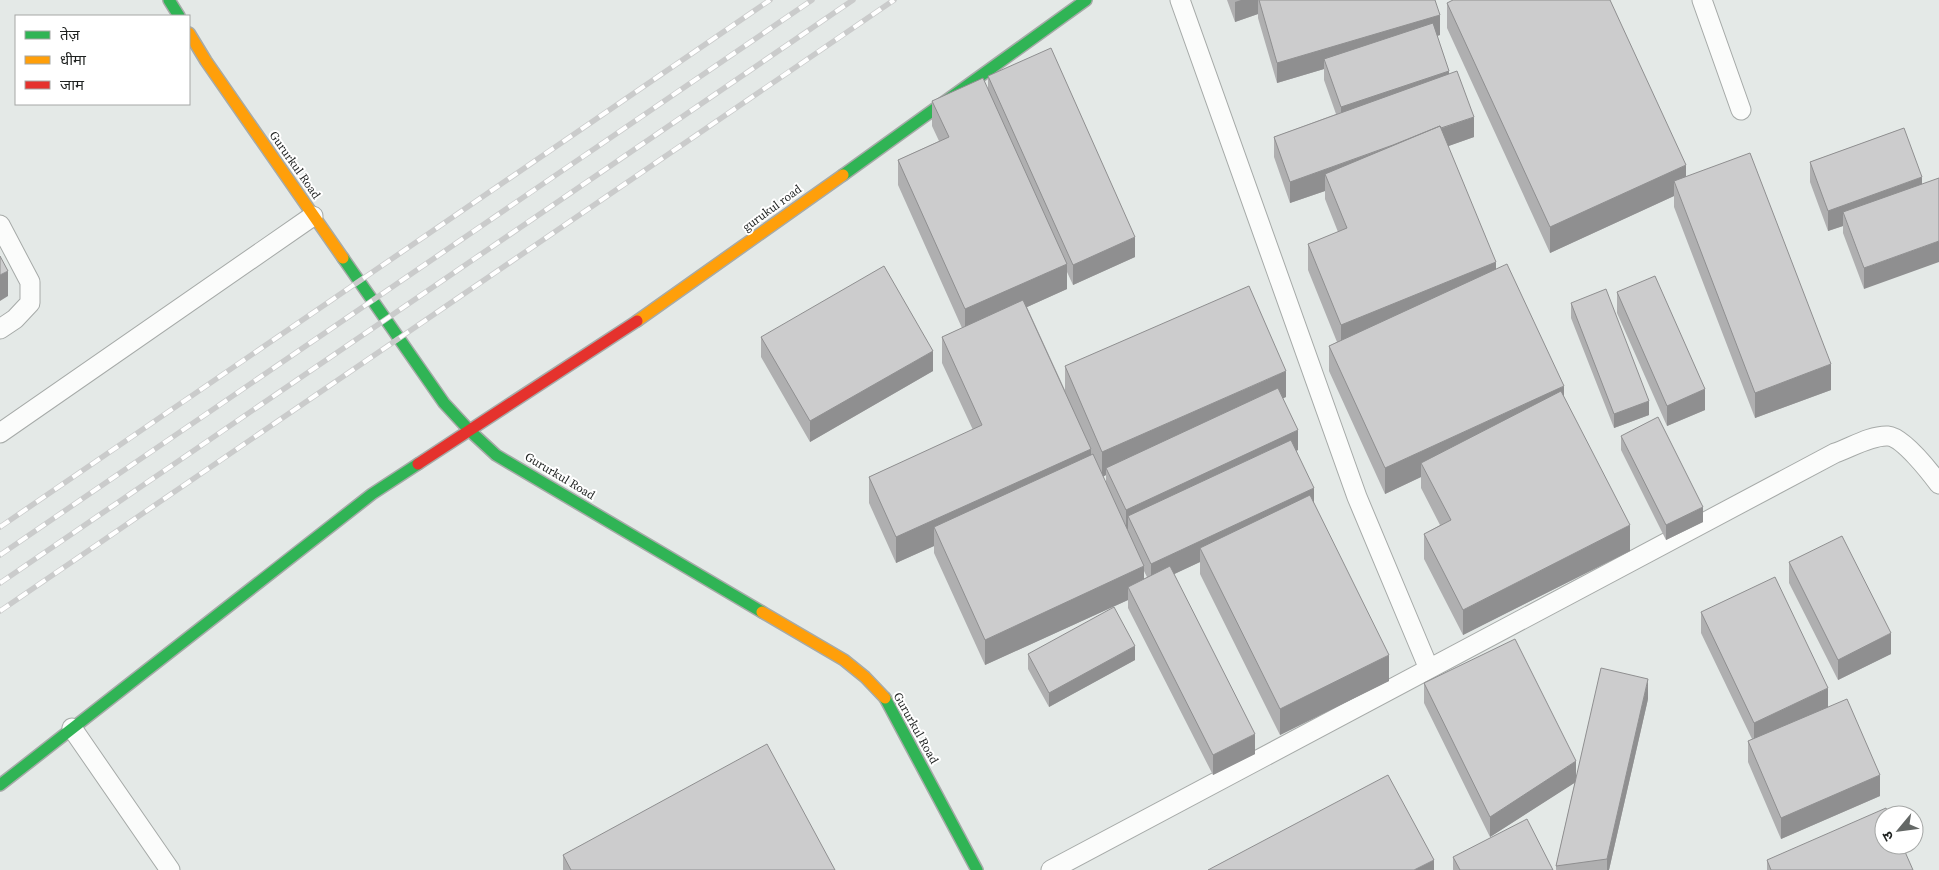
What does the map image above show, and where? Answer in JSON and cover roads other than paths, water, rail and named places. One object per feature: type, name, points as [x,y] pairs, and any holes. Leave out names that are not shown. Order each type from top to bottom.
[{"type":"street","points":[[169,0],[178,15]]},
{"type":"street","name":"gurukul road","points":[[0,785],[372,494],[648,314],[1086,0]]},
{"type":"street","name":"Gururkul Road","points":[[190,35],[206,61],[444,403],[469,430],[496,455],[844,660],[864,677],[886,699],[977,870]]},
{"type":"lane","points":[[1180,0],[1357,497],[1430,669]]},
{"type":"lane","points":[[1702,0],[1741,110]]},
{"type":"lane","points":[[0,433],[313,216]]},
{"type":"lane","points":[[0,225],[30,282],[30,303],[15,319],[0,330]]},
{"type":"lane","points":[[1051,870],[1835,454],[1873,439],[1889,436],[1900,442],[1928,469],[1939,484]]},
{"type":"lane","points":[[72,728],[170,870]]},
{"type":"railway","points":[[0,527],[770,0]]},
{"type":"railway","points":[[0,555],[812,0]]},
{"type":"railway","points":[[0,583],[853,0]]},
{"type":"railway","points":[[0,611],[894,0]]}]
